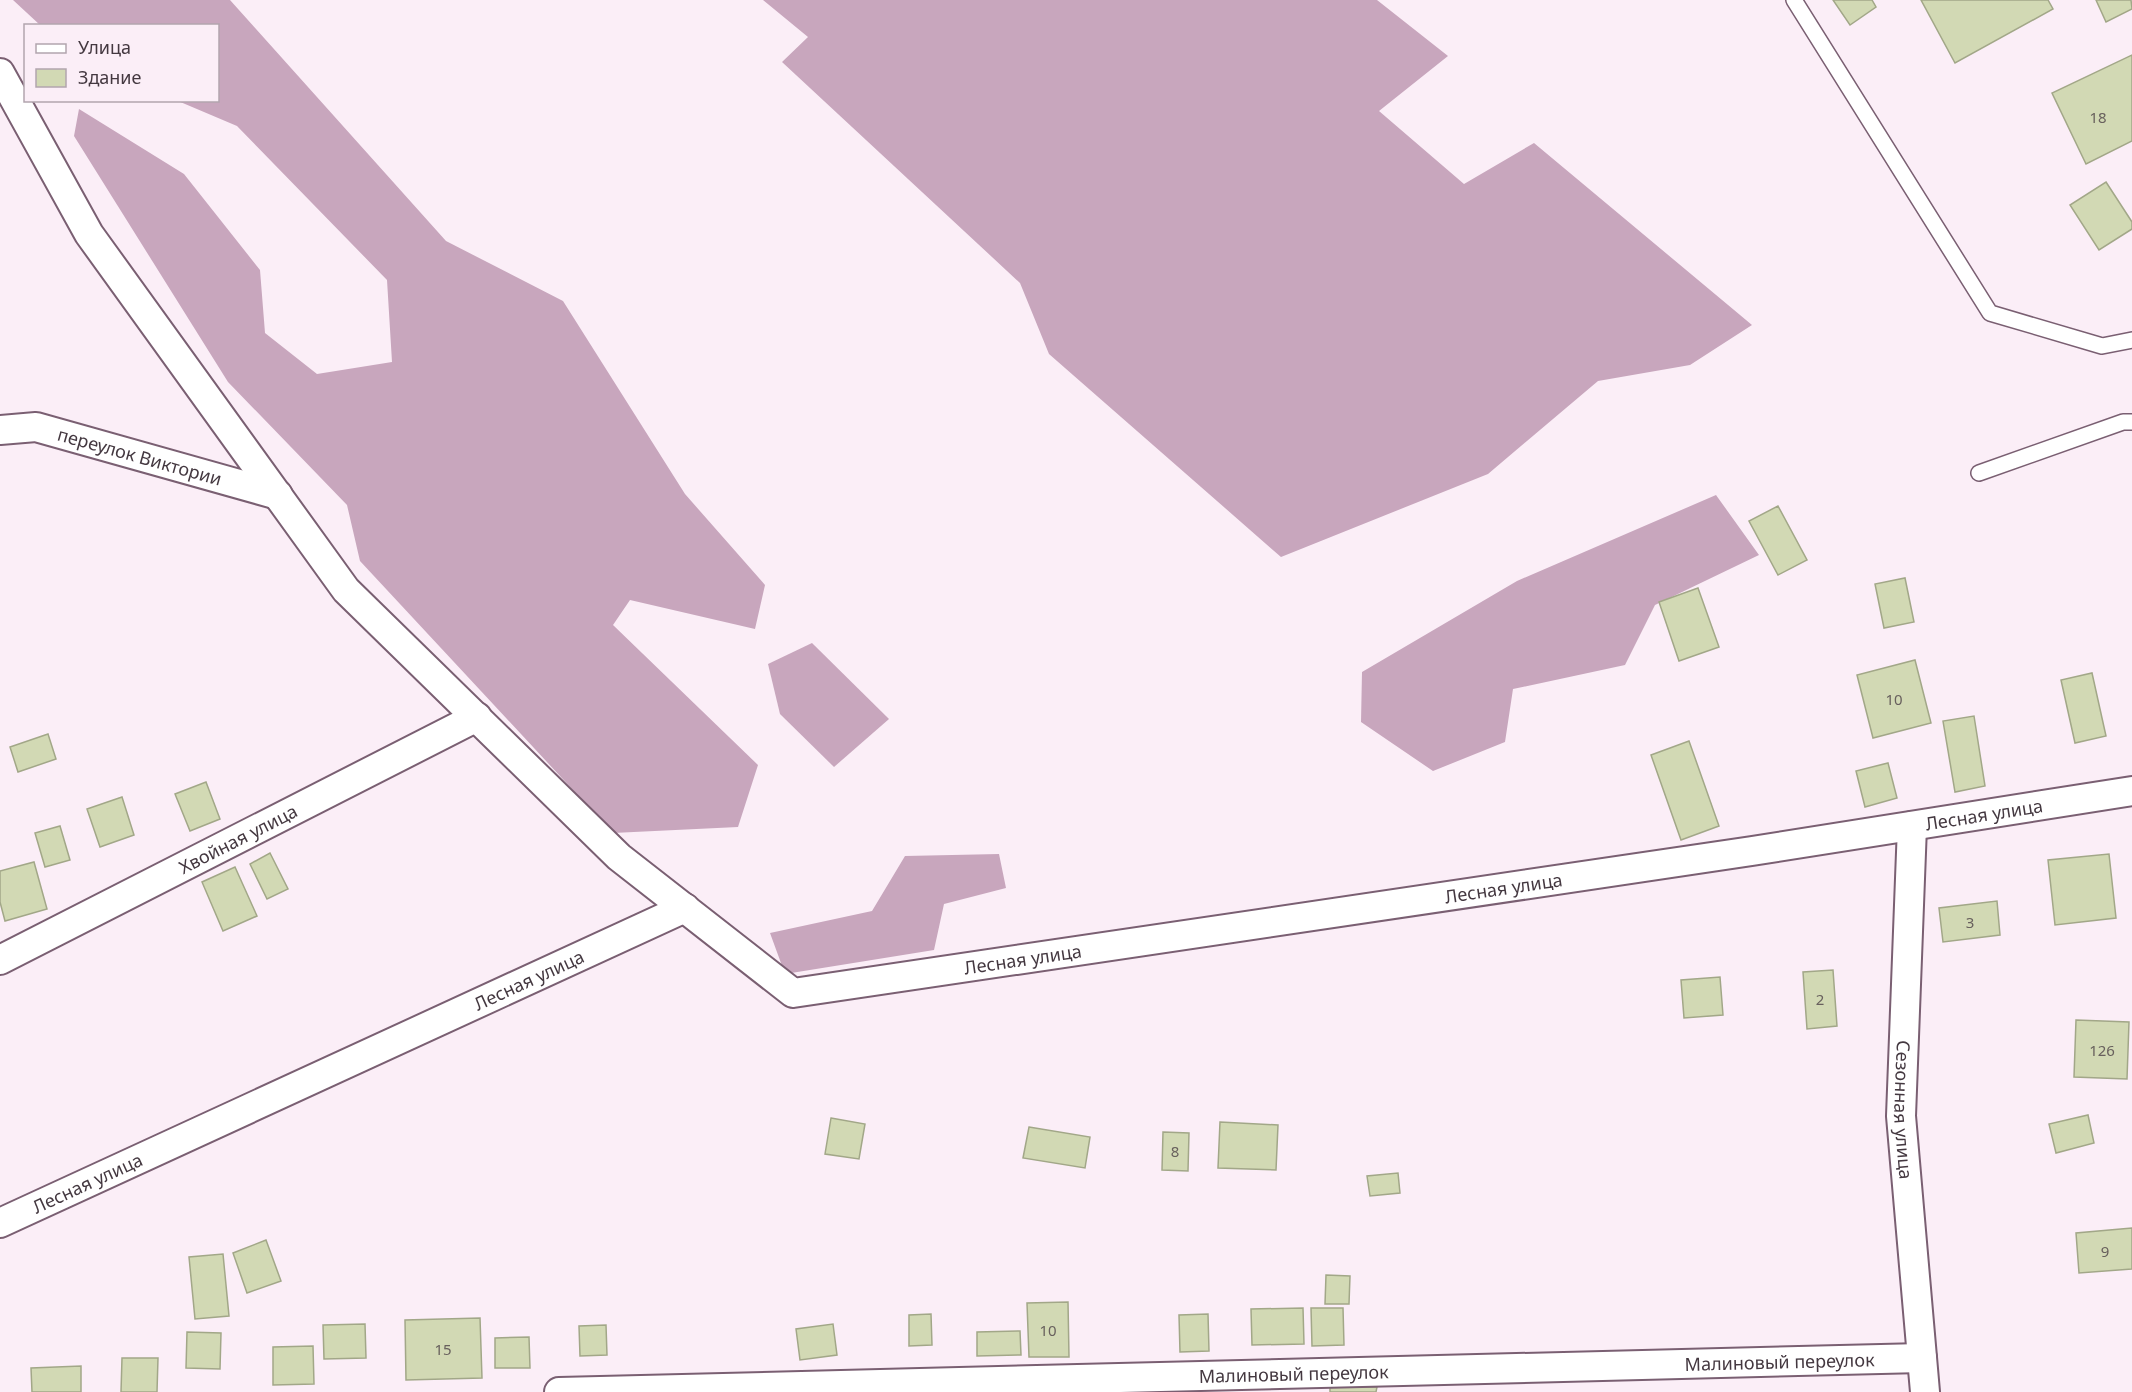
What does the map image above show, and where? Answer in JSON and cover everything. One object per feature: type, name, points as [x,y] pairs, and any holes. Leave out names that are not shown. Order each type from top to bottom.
[{"type":"street","points":[[0,73],[89,234],[346,590],[620,857],[684,908]]},
{"type":"street","name":"переулок Виктории","points":[[0,430],[36,428],[278,495]]},
{"type":"street","name":"Хвойная улица","points":[[0,960],[477,717]]},
{"type":"street","name":"Лесная улица","points":[[0,1223],[684,908],[793,993],[1118,946],[2132,791]]},
{"type":"street","name":"Сезонная улица","points":[[1912,826],[1901,1116],[1925,1392]]},
{"type":"street","name":"Малиновый переулок","points":[[559,1392],[1922,1358]]},
{"type":"lane","points":[[1794,0],[1990,313],[2102,346],[2132,340]]},
{"type":"lane","points":[[1979,473],[2123,422],[2132,422]]},
{"type":"shaded area","points":[[13,0],[230,0],[446,241],[563,301],[685,494],[765,585],[755,629],[630,600],[613,625],[758,765],[738,827],[613,833],[360,561],[347,505],[228,382],[74,136],[79,109],[184,174],[260,270],[265,333],[317,374],[392,362],[387,280],[237,126],[180,102],[219,102],[219,24],[39,24]]},
{"type":"shaded area","points":[[763,0],[1377,0],[1448,56],[1379,111],[1464,184],[1534,143],[1752,325],[1690,365],[1598,381],[1488,474],[1281,557],[1049,354],[1020,283],[782,62],[808,37]]},
{"type":"shaded area","points":[[1716,495],[1759,555],[1655,605],[1625,665],[1513,689],[1505,742],[1433,771],[1361,722],[1362,672],[1517,581]]},
{"type":"shaded area","points":[[812,643],[889,719],[834,767],[780,714],[768,664]]},
{"type":"shaded area","points":[[999,854],[1006,888],[944,904],[934,950],[785,974],[770,933],[872,911],[905,856]]},
{"type":"building","points":[[1833,0],[1872,0],[1876,7],[1850,25]]},
{"type":"building","points":[[1921,0],[2048,0],[2053,9],[1955,63]]},
{"type":"building","points":[[2096,0],[2131,0],[2132,9],[2106,22]]},
{"type":"building","points":[[2132,55],[2132,141],[2086,164],[2052,93]]},
{"type":"building","points":[[2106,182],[2132,222],[2132,229],[2099,250],[2070,205]]},
{"type":"building","points":[[1778,506],[1807,560],[1778,575],[1749,521]]},
{"type":"building","points":[[1905,578],[1914,622],[1884,628],[1875,584]]},
{"type":"building","points":[[1698,588],[1719,647],[1679,661],[1659,602]]},
{"type":"building","points":[[1915,660],[1931,723],[1873,738],[1857,675]]},
{"type":"building","points":[[2092,673],[2106,736],[2075,743],[2061,680]]},
{"type":"building","points":[[1974,716],[1985,786],[1955,792],[1943,721]]},
{"type":"building","points":[[48,734],[56,759],[18,772],[10,747]]},
{"type":"building","points":[[1689,741],[1719,826],[1681,840],[1651,755]]},
{"type":"building","points":[[1888,763],[1897,798],[1865,807],[1856,771]]},
{"type":"building","points":[[206,782],[220,819],[190,831],[175,794]]},
{"type":"building","points":[[122,797],[134,835],[100,847],[87,809]]},
{"type":"building","points":[[60,826],[70,860],[45,867],[35,833]]},
{"type":"building","points":[[270,853],[288,889],[267,899],[250,864]]},
{"type":"building","points":[[2109,854],[2116,918],[2055,925],[2048,860]]},
{"type":"building","points":[[34,862],[47,909],[5,921],[0,902],[0,871]]},
{"type":"building","points":[[235,867],[257,916],[223,931],[202,882]]},
{"type":"building","points":[[1997,901],[2000,935],[1943,942],[1939,908]]},
{"type":"building","points":[[1833,970],[1837,1026],[1807,1029],[1803,972]]},
{"type":"building","points":[[1720,977],[1723,1015],[1684,1018],[1681,980]]},
{"type":"building","points":[[2076,1020],[2129,1022],[2127,1079],[2074,1077]]},
{"type":"building","points":[[2088,1115],[2094,1143],[2056,1153],[2049,1124]]},
{"type":"building","points":[[831,1118],[865,1124],[859,1159],[825,1154]]},
{"type":"building","points":[[1220,1122],[1278,1125],[1276,1170],[1218,1168]]},
{"type":"building","points":[[1029,1127],[1090,1137],[1085,1168],[1023,1158]]},
{"type":"building","points":[[1163,1132],[1189,1133],[1188,1171],[1162,1170]]},
{"type":"building","points":[[1398,1173],[1400,1193],[1370,1196],[1367,1176]]},
{"type":"building","points":[[2132,1228],[2132,1269],[2079,1273],[2076,1233]]},
{"type":"building","points":[[266,1240],[281,1281],[247,1293],[233,1253]]},
{"type":"building","points":[[223,1254],[229,1316],[195,1319],[189,1257]]},
{"type":"building","points":[[1326,1275],[1350,1276],[1349,1304],[1325,1304]]},
{"type":"building","points":[[1068,1302],[1069,1357],[1029,1357],[1027,1303]]},
{"type":"building","points":[[1303,1308],[1304,1344],[1252,1345],[1251,1309]]},
{"type":"building","points":[[1311,1308],[1343,1308],[1344,1345],[1312,1346]]},
{"type":"building","points":[[931,1314],[932,1345],[909,1346],[909,1315]]},
{"type":"building","points":[[1208,1314],[1209,1351],[1180,1352],[1179,1315]]},
{"type":"building","points":[[480,1318],[482,1378],[406,1380],[405,1320]]},
{"type":"building","points":[[365,1324],[366,1358],[324,1359],[323,1325]]},
{"type":"building","points":[[833,1324],[837,1355],[800,1360],[796,1329]]},
{"type":"building","points":[[606,1325],[607,1355],[580,1356],[579,1326]]},
{"type":"building","points":[[1020,1331],[1021,1355],[977,1356],[977,1332]]},
{"type":"building","points":[[187,1332],[221,1333],[220,1369],[186,1368]]},
{"type":"building","points":[[529,1337],[530,1368],[495,1368],[495,1338]]},
{"type":"building","points":[[313,1346],[314,1384],[273,1385],[273,1347]]},
{"type":"building","points":[[122,1358],[158,1358],[157,1392],[121,1392]]},
{"type":"building","points":[[81,1366],[81,1392],[32,1392],[31,1368]]},
{"type":"building","points":[[1330,1386],[1377,1387],[1376,1392],[1330,1392]]}]
